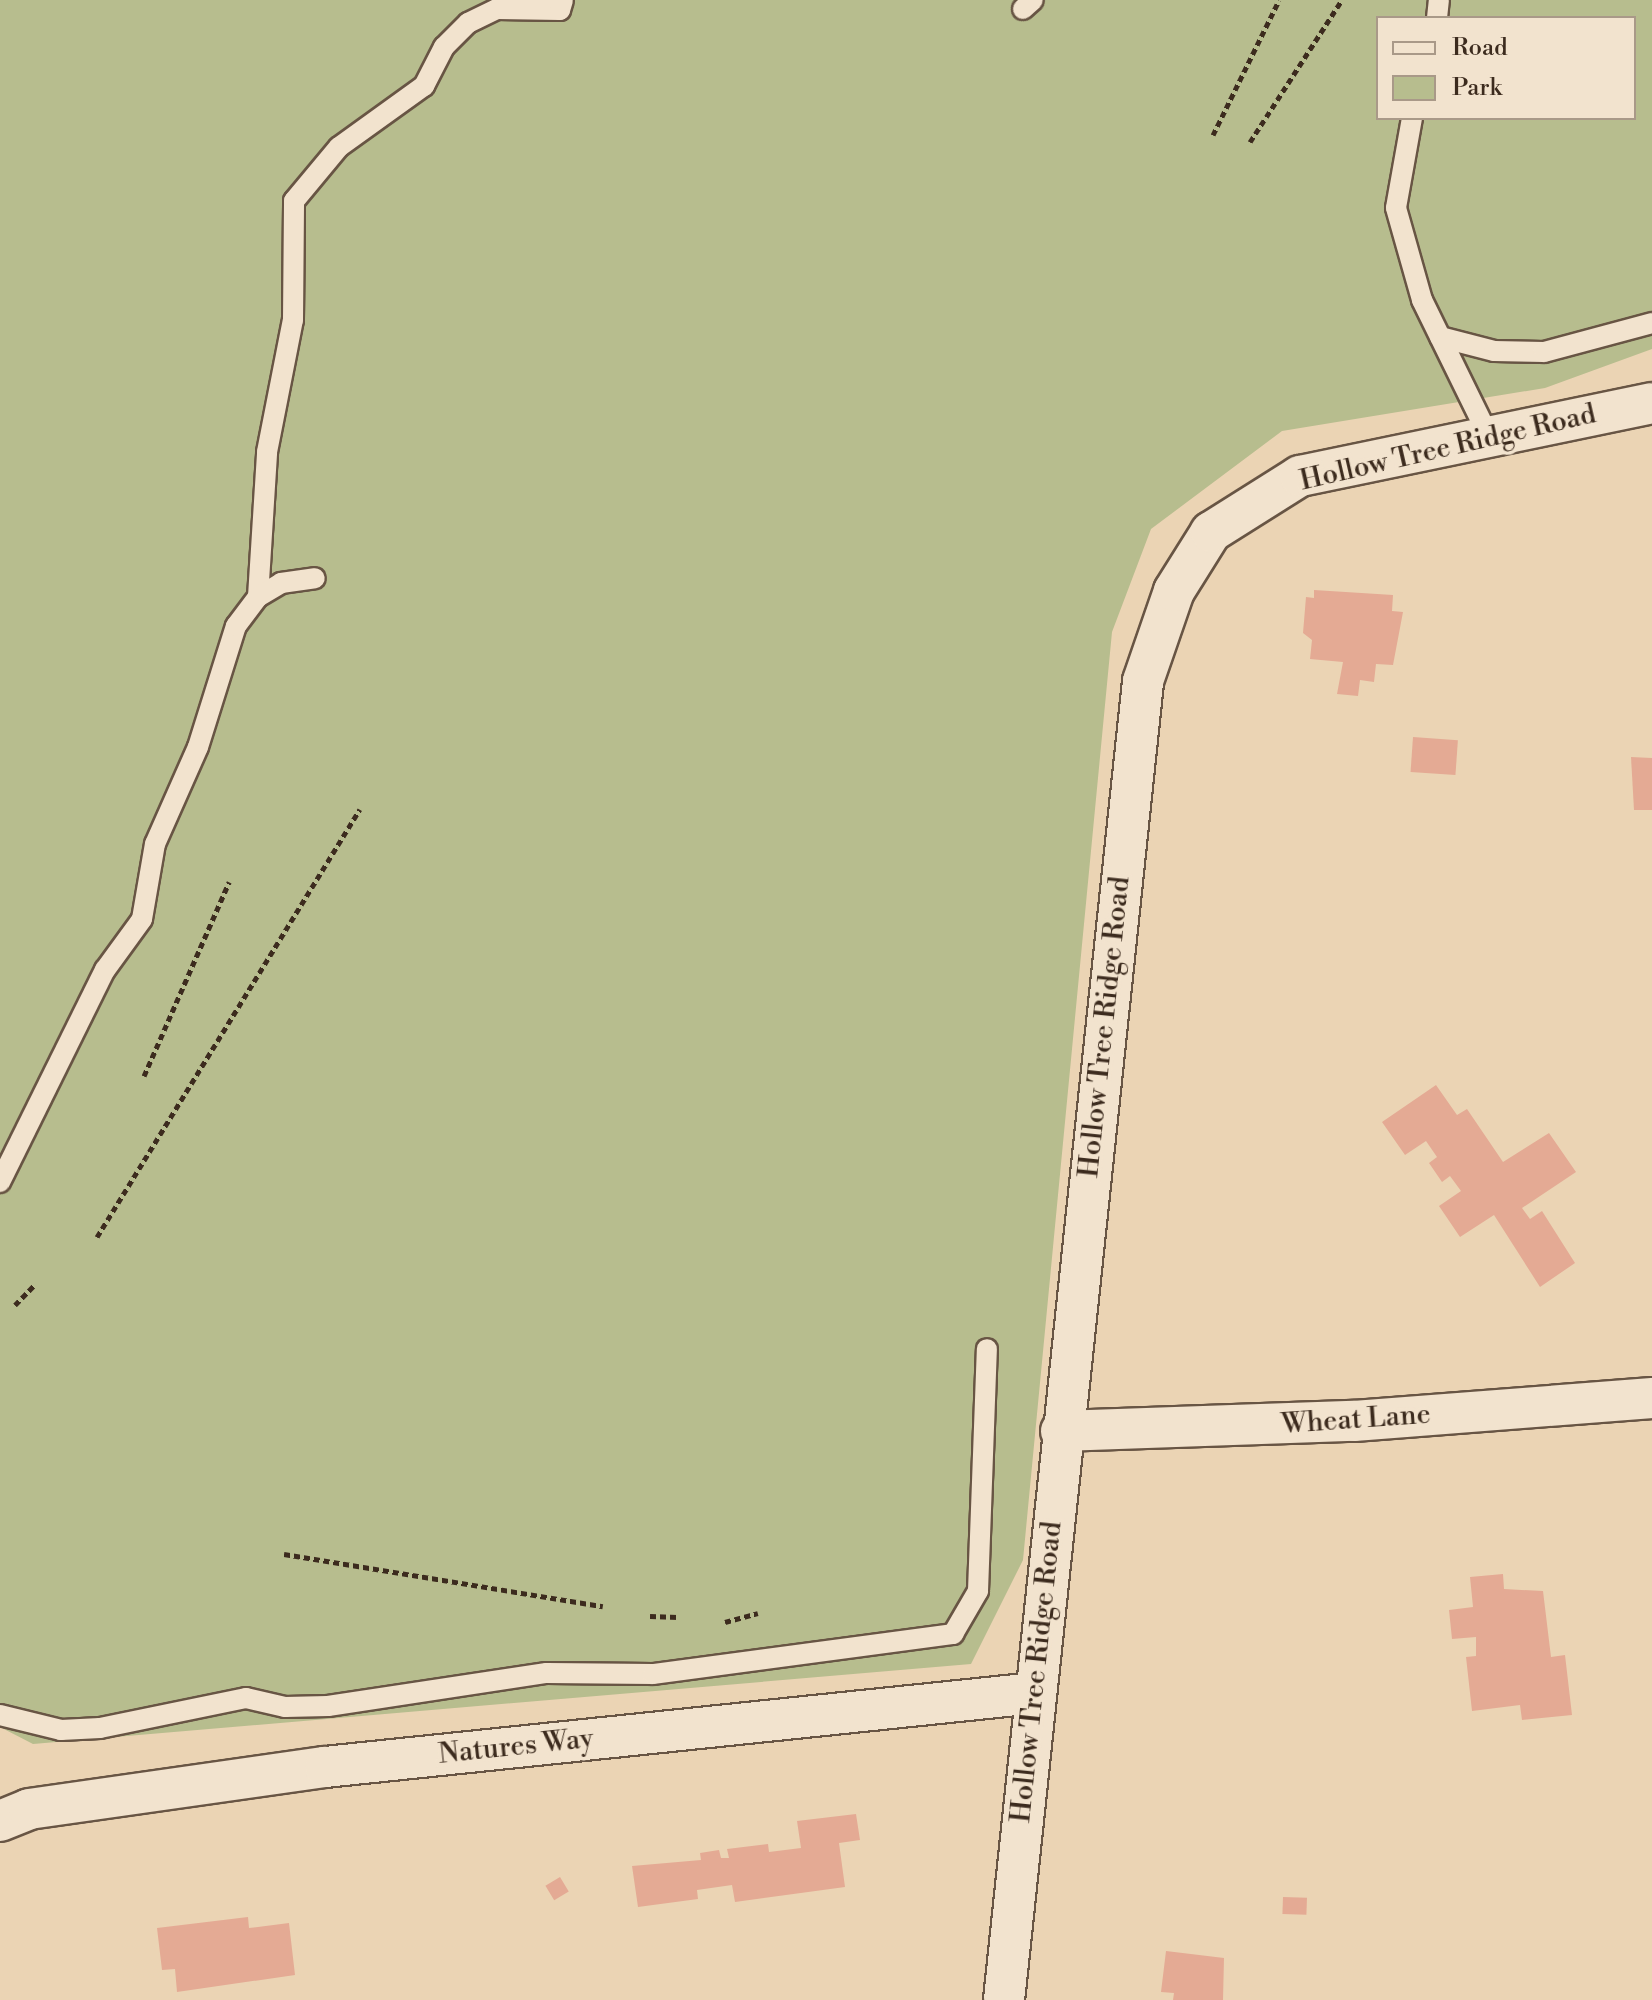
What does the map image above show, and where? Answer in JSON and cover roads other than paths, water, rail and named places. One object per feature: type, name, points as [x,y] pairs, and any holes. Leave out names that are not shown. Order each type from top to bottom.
[{"type":"street","name":"Hollow Tree Ridge Road","points":[[1004,2000],[1061,1431],[1143,681],[1174,591],[1211,532],[1300,476],[1652,403]]},
{"type":"street","name":"Wheat Lane","points":[[1061,1431],[1354,1421],[1652,1398]]},
{"type":"street","name":"Natures Way","points":[[0,1821],[29,1809],[325,1767],[1035,1693]]},
{"type":"lane","points":[[258,597],[267,452],[293,320],[294,201],[339,147],[424,86],[444,47],[468,23],[497,9],[560,10],[563,0]]},
{"type":"lane","points":[[1412,120],[1396,208],[1440,337],[1489,437]]},
{"type":"lane","points":[[1440,337],[1494,351],[1544,352],[1652,323]]},
{"type":"lane","points":[[0,1182],[105,970],[142,919],[155,844],[198,747],[236,626],[258,597],[281,583],[315,578]]},
{"type":"lane","points":[[0,1715],[61,1730],[100,1728],[246,1698],[328,1706],[547,1673],[653,1674],[953,1634],[978,1591],[987,1349]]}]
